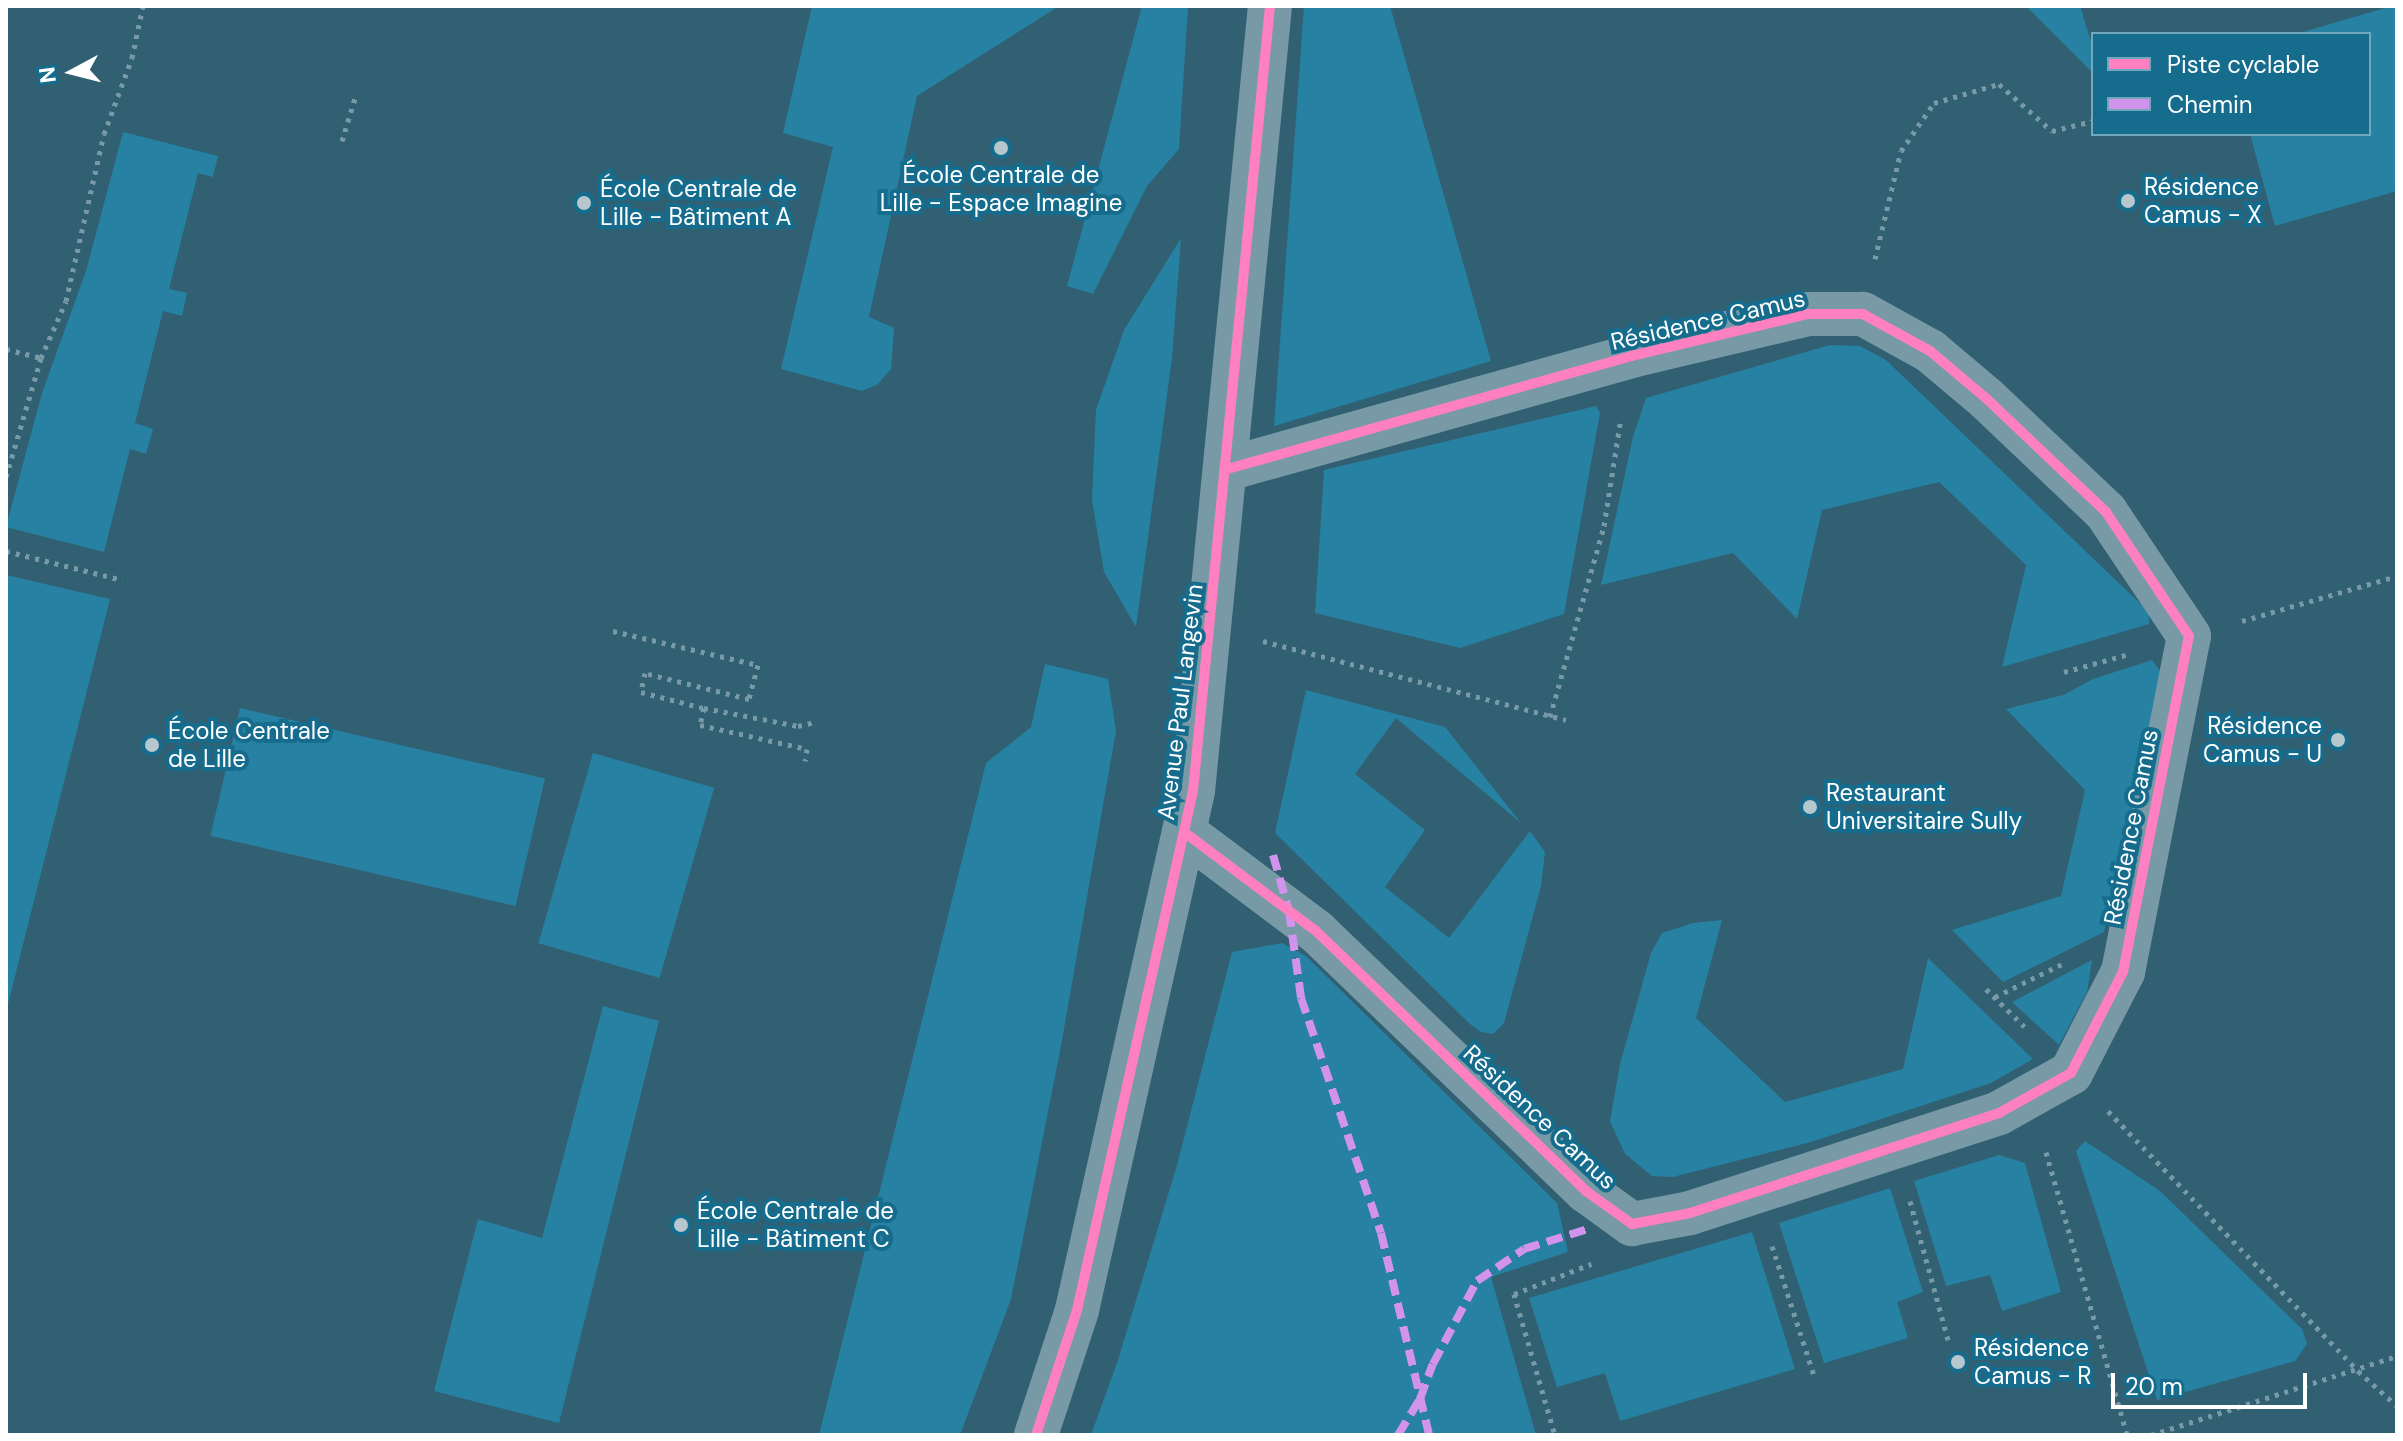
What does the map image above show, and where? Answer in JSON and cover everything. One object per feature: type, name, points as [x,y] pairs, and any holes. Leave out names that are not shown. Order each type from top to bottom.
[{"type":"street","name":"Avenue Paul Langevin","points":[[1036,1435],[1077,1310],[1193,791],[1212,627],[1270,6]]},
{"type":"street","name":"Résidence Camus","points":[[1184,832],[1316,931],[1586,1191],[1632,1224],[1690,1213],[1999,1113],[2071,1073],[2123,972],[2189,636],[2106,512],[1987,399],[1930,351],[1863,314],[1808,314],[1632,356],[1226,469]]},
{"type":"path","points":[[6,477],[41,358],[66,301],[104,134],[132,58],[143,6]]},
{"type":"path","points":[[1863,314],[1901,151],[1934,103],[1999,84],[2052,131],[2091,121]]},
{"type":"path","points":[[342,141],[356,95]]},
{"type":"path","points":[[6,349],[41,358]]},
{"type":"path","points":[[1550,717],[1604,526],[1624,404]]},
{"type":"path","points":[[6,551],[122,580]]},
{"type":"path","points":[[2189,636],[2397,576]]},
{"type":"path","points":[[1212,627],[1566,720]]},
{"type":"path","points":[[613,631],[758,665],[749,699],[645,673],[641,692],[798,726],[815,722]]},
{"type":"path","points":[[704,708],[700,725],[807,749],[805,761]]},
{"type":"path","points":[[1995,997],[2074,958]]},
{"type":"path","points":[[1986,989],[2358,1371],[2397,1406]]},
{"type":"path","points":[[2030,1096],[2127,1435]]},
{"type":"path","points":[[1896,1146],[1948,1340]]},
{"type":"path","points":[[1554,1432],[1514,1294],[1591,1265],[1586,1191]]},
{"type":"path","points":[[1754,1192],[1815,1378]]},
{"type":"path","points":[[2151,1435],[2397,1356]]},
{"type":"shaded area","points":[[812,6],[1059,6],[917,96],[869,317],[894,328],[891,369],[878,384],[862,391],[781,369],[833,147],[783,133]]},
{"type":"shaded area","points":[[1142,6],[1188,6],[1179,149],[1147,186],[1093,294],[1067,286]]},
{"type":"shaded area","points":[[1304,6],[1390,6],[1491,361],[1274,426]]},
{"type":"shaded area","points":[[2026,6],[2080,6],[2091,42],[2091,71]]},
{"type":"shaded area","points":[[2397,6],[2397,191],[2275,226],[2251,136],[2371,136],[2371,32],[2303,32]]},
{"type":"shaded area","points":[[123,132],[218,156],[213,177],[198,173],[169,289],[187,293],[182,316],[163,311],[135,423],[153,429],[146,454],[130,449],[104,552],[6,527],[42,393],[86,271]]},
{"type":"shaded area","points":[[1181,238],[1172,358],[1136,627],[1104,572],[1092,500],[1096,410],[1124,330]]},
{"type":"shaded area","points":[[1830,345],[1860,346],[1886,360],[2149,612],[2149,624],[2002,667],[2026,565],[1939,482],[1822,510],[1797,619],[1733,553],[1601,585],[1633,437],[1646,398]]},
{"type":"shaded area","points":[[1596,406],[1600,413],[1564,614],[1460,648],[1315,613],[1324,470]]},
{"type":"shaded area","points":[[6,575],[110,599],[6,1012]]},
{"type":"shaded area","points":[[2152,660],[2164,676],[2104,932],[2003,982],[1952,930],[2061,896],[2085,790],[2006,709],[2063,695],[2093,679]]},
{"type":"shaded area","points":[[1045,664],[1108,679],[1116,731],[1061,1046],[1011,1299],[960,1435],[819,1435],[986,763],[1031,727]]},
{"type":"shaded area","points":[[1306,690],[1445,727],[1521,823],[1396,718],[1355,774],[1425,830],[1385,887],[1449,938],[1530,831],[1545,852],[1541,886],[1504,1023],[1493,1034],[1481,1032],[1470,1024],[1275,833]]},
{"type":"shaded area","points":[[240,708],[545,778],[516,906],[211,836]]},
{"type":"shaded area","points":[[593,753],[714,788],[660,978],[538,943]]},
{"type":"shaded area","points":[[1722,920],[1696,1018],[1785,1102],[1903,1069],[1928,958],[2033,1059],[1991,1083],[1811,1142],[1673,1177],[1652,1176],[1625,1154],[1610,1121],[1620,1064],[1651,953],[1662,933],[1693,923]]},
{"type":"shaded area","points":[[1282,943],[1306,956],[1557,1203],[1568,1252],[1491,1277],[1536,1435],[1091,1435],[1118,1360],[1177,1165],[1232,952]]},
{"type":"shaded area","points":[[2092,960],[2087,992],[2059,1045],[2012,1002]]},
{"type":"shaded area","points":[[603,1006],[659,1021],[559,1423],[434,1391],[478,1219],[542,1238]]},
{"type":"shaded area","points":[[2085,1141],[2160,1191],[2302,1329],[2307,1344],[2295,1361],[2157,1400],[2076,1151]]},
{"type":"shaded area","points":[[1999,1155],[2025,1163],[2061,1292],[2002,1311],[1990,1275],[1946,1286],[1914,1181]]},
{"type":"shaded area","points":[[1890,1188],[1923,1292],[1897,1302],[1908,1338],[1824,1363],[1779,1223]]},
{"type":"shaded area","points":[[1752,1232],[1795,1369],[1620,1421],[1605,1373],[1557,1387],[1529,1298]]},
{"type":"marked path","points":[[1273,855],[1289,911],[1301,998],[1381,1233],[1429,1435]]},
{"type":"marked path","points":[[1398,1435],[1420,1399],[1433,1364],[1477,1281],[1524,1249],[1588,1229]]},
{"type":"cycle path","points":[[1036,1435],[1077,1310],[1193,791],[1270,6]]},
{"type":"cycle path","points":[[1184,832],[1316,931],[1586,1191],[1632,1224],[1690,1213],[1999,1113],[2071,1073],[2123,972],[2189,636],[2106,512],[1987,399],[1930,351],[1863,314],[1808,314],[1632,356],[1226,469]]},
{"type":"place","name":"École Centrale de Lille - Espace Imagine","points":[[1001,148]]},
{"type":"place","name":"Résidence Camus - X","points":[[2128,201]]},
{"type":"place","name":"École Centrale de Lille - Bâtiment A","points":[[584,203]]},
{"type":"place","name":"Résidence Camus - U","points":[[2338,740]]},
{"type":"place","name":"École Centrale de Lille","points":[[152,745]]},
{"type":"place","name":"Restaurant Universitaire Sully","points":[[1810,807]]},
{"type":"place","name":"École Centrale de Lille - Bâtiment C","points":[[681,1225]]},
{"type":"place","name":"Résidence Camus - R","points":[[1958,1362]]}]
